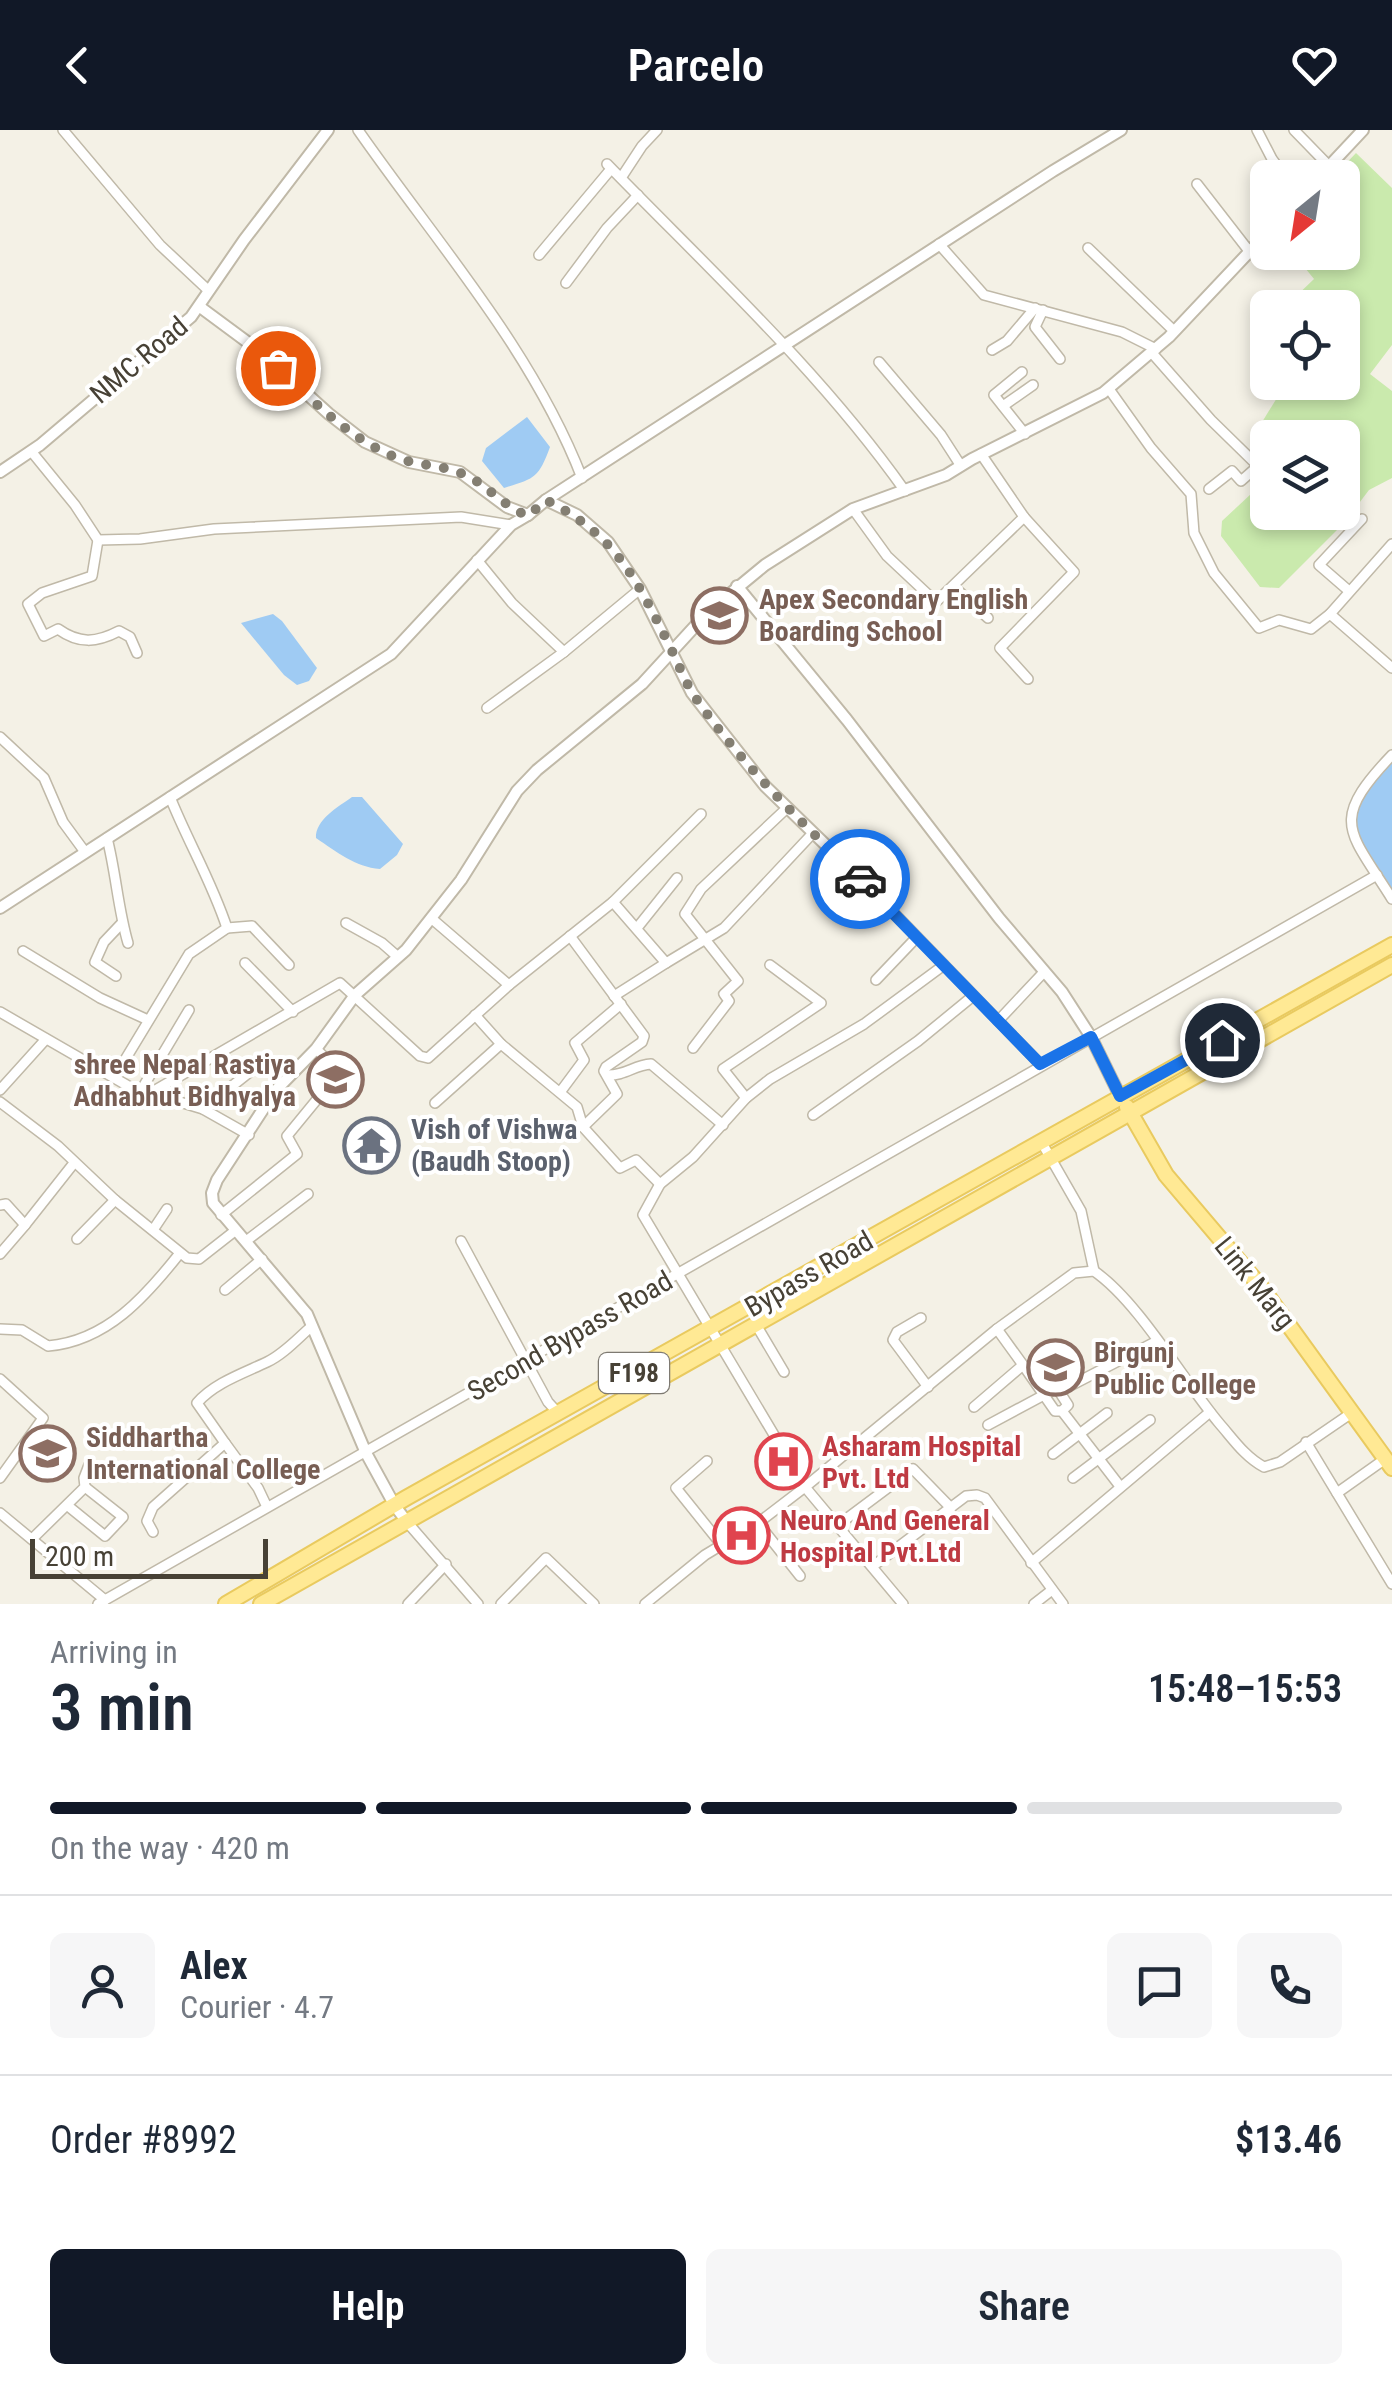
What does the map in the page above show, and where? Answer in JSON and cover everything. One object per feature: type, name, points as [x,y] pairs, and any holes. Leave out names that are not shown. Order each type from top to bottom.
[{"type":"main road","name":"Bypass Road","points":[[226,1604],[559,1414],[714,1337],[756,1323],[1046,1149],[1120,1096],[1392,945]]},
{"type":"main road","name":"Bypass Road","points":[[262,1604],[407,1522],[714,1337],[1046,1149],[1130,1111],[1392,964]]},
{"type":"main road","name":"Link Marg","points":[[1120,1096],[1166,1176],[1261,1287],[1389,1464]]},
{"type":"main road","points":[[280,1572],[289,1588]]},
{"type":"street","points":[[63,130],[160,246],[210,291]]},
{"type":"street","points":[[200,306],[244,240],[328,130]]},
{"type":"street","points":[[358,130],[510,339],[566,438],[582,478]]},
{"type":"street","points":[[622,178],[657,130]]},
{"type":"street","points":[[0,908],[391,654],[511,525],[546,500],[1121,130]]},
{"type":"street","points":[[1257,130],[1275,160]]},
{"type":"street","points":[[1294,130],[1323,160]]},
{"type":"street","points":[[1334,160],[1362,130]]},
{"type":"street","points":[[539,255],[609,166],[784,345],[905,491]]},
{"type":"street","points":[[478,1604],[394,1506],[366,1454],[312,1326],[296,1300],[221,1215],[213,1203],[212,1192],[275,1091],[316,1050],[356,994],[398,958],[431,918],[461,880],[517,791],[642,684],[737,586],[852,509],[961,466],[1109,389],[1174,331],[1250,252],[1198,184]]},
{"type":"street","points":[[566,283],[607,228],[638,195]]},
{"type":"street","points":[[939,244],[984,296],[1122,332],[1154,351],[1211,420],[1258,466],[1241,481],[1232,471],[1209,490]]},
{"type":"street","points":[[1088,248],[1174,331]]},
{"type":"street","name":"NMC Road","points":[[0,472],[31,451],[200,306],[365,442],[409,462],[460,472],[507,507],[528,516]]},
{"type":"street","points":[[992,350],[1039,309]]},
{"type":"street","points":[[1039,309],[1035,327],[1060,359]]},
{"type":"street","points":[[1006,341],[1014,351]]},
{"type":"street","points":[[880,362],[941,435],[961,466]]},
{"type":"street","points":[[1022,372],[994,395],[1025,434]]},
{"type":"street","points":[[1003,406],[1033,385]]},
{"type":"street","points":[[1109,389],[1191,494],[1194,533],[1214,573],[1259,628],[1279,620],[1311,630],[1392,544]]},
{"type":"street","points":[[31,451],[76,505],[98,540],[92,576],[42,593],[28,604],[44,636],[58,628],[72,639],[101,640],[119,631],[130,637],[138,652]]},
{"type":"street","points":[[981,454],[1024,516],[1074,572],[1000,648],[1028,680]]},
{"type":"street","points":[[546,500],[577,515],[608,542],[640,589],[692,692],[787,808],[1040,1064]]},
{"type":"street","points":[[852,509],[887,556],[936,602],[1024,516]]},
{"type":"street","points":[[98,540],[214,529],[460,518],[511,525]]},
{"type":"street","points":[[1348,591],[1319,565],[1362,519]]},
{"type":"street","points":[[477,560],[512,603],[564,652]]},
{"type":"street","points":[[737,586],[1062,992],[1091,1037],[1120,1096]]},
{"type":"street","points":[[953,586],[988,618]]},
{"type":"street","points":[[488,708],[640,589]]},
{"type":"street","points":[[1330,614],[1391,667]]},
{"type":"street","points":[[0,737],[44,778],[63,822],[85,852]]},
{"type":"street","points":[[1392,755],[1367,781],[1350,811],[1352,836],[1392,900]]},
{"type":"street","points":[[170,797],[190,847],[217,894],[227,928]]},
{"type":"street","points":[[693,1048],[728,1002],[724,994],[738,981],[685,914],[701,889],[787,808]]},
{"type":"street","points":[[143,1093],[340,983],[425,1058],[613,902],[701,814]]},
{"type":"street","points":[[561,1091],[584,1060],[574,1042],[617,1000],[666,963],[707,940],[758,894],[813,833]]},
{"type":"street","points":[[107,838],[128,942]]},
{"type":"street","points":[[1091,1037],[1377,874]]},
{"type":"street","points":[[637,928],[677,878]]},
{"type":"street","points":[[613,902],[666,963]]},
{"type":"street","points":[[431,918],[509,986]]},
{"type":"street","points":[[116,976],[97,966],[95,959],[122,923]]},
{"type":"street","points":[[346,923],[398,958]]},
{"type":"street","points":[[114,1078],[188,954],[227,928],[252,926],[289,965]]},
{"type":"street","points":[[570,936],[644,1039],[606,1066],[606,1075],[617,1094],[583,1127]]},
{"type":"street","points":[[876,980],[917,937]]},
{"type":"street","points":[[24,950],[100,998],[148,1020]]},
{"type":"street","points":[[245,963],[294,1012]]},
{"type":"street","points":[[746,1098],[723,1069],[821,1003],[770,964]]},
{"type":"street","points":[[903,1604],[805,1487],[643,1215],[660,1184],[746,1098],[770,1078],[864,1024],[944,964]]},
{"type":"street","points":[[998,1021],[1044,972]]},
{"type":"street","points":[[813,1114],[918,1041],[973,996]]},
{"type":"street","points":[[143,1093],[189,1010]]},
{"type":"street","points":[[0,1012],[143,1093],[203,1110],[249,1136]]},
{"type":"street","points":[[475,1014],[501,1044],[577,1106],[583,1127],[620,1168],[636,1160],[660,1184]]},
{"type":"street","name":"Second Bypass Road","points":[[102,1602],[1091,1037]]},
{"type":"street","points":[[0,1090],[46,1040]]},
{"type":"street","points":[[436,1103],[501,1044]]},
{"type":"street","points":[[221,1215],[297,1154],[287,1136],[337,1074],[336,1068],[316,1050]]},
{"type":"street","points":[[606,1075],[621,1076],[638,1065],[652,1064],[723,1125]]},
{"type":"street","points":[[203,1110],[252,1071]]},
{"type":"street","points":[[0,1102],[193,1261],[236,1230]]},
{"type":"street","points":[[1046,1149],[1081,1211],[1094,1270],[1116,1289],[1250,1459],[1264,1467],[1280,1462],[1353,1412]]},
{"type":"street","points":[[0,1254],[74,1164]]},
{"type":"street","points":[[246,1242],[308,1194]]},
{"type":"street","points":[[77,1238],[115,1200]]},
{"type":"street","points":[[0,1205],[6,1204],[26,1225]]},
{"type":"street","points":[[152,1230],[167,1209]]},
{"type":"street","points":[[460,1240],[548,1402],[559,1414]]},
{"type":"street","points":[[0,1329],[22,1330],[48,1346],[86,1338],[128,1311],[180,1252]]},
{"type":"street","points":[[225,1290],[262,1260]]},
{"type":"street","points":[[645,1604],[805,1487],[997,1330],[1074,1273],[1094,1270]]},
{"type":"street","points":[[920,1318],[898,1332],[893,1340],[928,1387]]},
{"type":"street","points":[[756,1323],[784,1372]]},
{"type":"street","points":[[267,1507],[258,1488],[197,1403],[202,1396],[246,1370],[274,1358],[312,1326]]},
{"type":"street","points":[[997,1330],[1054,1411],[1062,1411],[1068,1406],[1056,1388]]},
{"type":"street","points":[[988,1425],[1157,1341]]},
{"type":"street","points":[[974,1407],[1023,1365]]},
{"type":"street","points":[[0,1378],[43,1418],[0,1478]]},
{"type":"street","points":[[1062,1411],[1119,1486]]},
{"type":"street","points":[[1031,1563],[1210,1412]]},
{"type":"street","points":[[1052,1454],[1107,1414]]},
{"type":"street","points":[[1073,1478],[1150,1420]]},
{"type":"street","points":[[1306,1442],[1392,1584]]},
{"type":"street","points":[[153,1532],[147,1521],[153,1507],[225,1443]]},
{"type":"street","points":[[706,1461],[676,1488],[722,1544]]},
{"type":"street","points":[[68,1506],[105,1536],[123,1517],[86,1487],[84,1478],[90,1464]]},
{"type":"street","points":[[1336,1493],[1389,1464]]},
{"type":"street","points":[[838,1525],[913,1468],[950,1508]]},
{"type":"street","points":[[32,1539],[86,1487]]},
{"type":"street","points":[[873,1566],[966,1496],[977,1495],[985,1498],[1063,1604]]},
{"type":"street","points":[[0,1512],[102,1602]]},
{"type":"street","points":[[758,1523],[800,1576]]},
{"type":"street","points":[[501,1604],[546,1558],[594,1604]]},
{"type":"street","points":[[408,1604],[446,1564]]},
{"type":"street","points":[[1034,1604],[1052,1590]]},
{"type":"street","points":[[117,1593],[124,1604]]},
{"type":"green space","points":[[1356,153],[1392,188],[1392,345],[1370,374],[1392,391],[1392,478],[1369,490],[1360,502],[1360,420],[1263,420],[1276,400],[1360,400],[1360,290],[1303,290],[1314,279],[1307,270],[1360,270],[1360,160],[1349,160]]},
{"type":"green space","points":[[1250,495],[1250,530],[1337,530],[1279,588],[1260,587],[1221,536],[1222,521]]},
{"type":"water","points":[[527,417],[550,447],[534,476],[504,488],[482,461],[486,448]]},
{"type":"water","points":[[273,614],[317,668],[309,681],[297,685],[284,675],[241,623]]},
{"type":"water","points":[[1392,763],[1392,890],[1368,853],[1357,825],[1364,798]]},
{"type":"water","points":[[352,797],[362,797],[403,844],[397,855],[380,869],[354,862],[316,838],[323,820]]},
{"type":"way so far","points":[[278,368],[328,414],[387,454],[460,472],[507,507],[528,516],[546,500],[577,515],[608,542],[640,589],[692,692],[765,786],[860,879]]},
{"type":"place","name":"Apex Secondary English Boarding School","points":[[720,615]]},
{"type":"place","name":"shree Nepal Rastiya Adhabhut Bidhyalya","points":[[335,1080]]},
{"type":"place","name":"Vish of Vishwa (Baudh Stoop)","points":[[372,1145]]},
{"type":"place","name":"Birgunj Public College","points":[[1055,1368]]},
{"type":"place","name":"Siddhartha International College","points":[[47,1453]]},
{"type":"place","name":"Asharam Hospital Pvt. Ltd","points":[[783,1462]]},
{"type":"place","name":"Neuro And General Hospital Pvt.Ltd","points":[[741,1536]]},
{"type":"route","points":[[860,879],[1040,1064],[1091,1037],[1120,1096],[1222,1040]]}]
